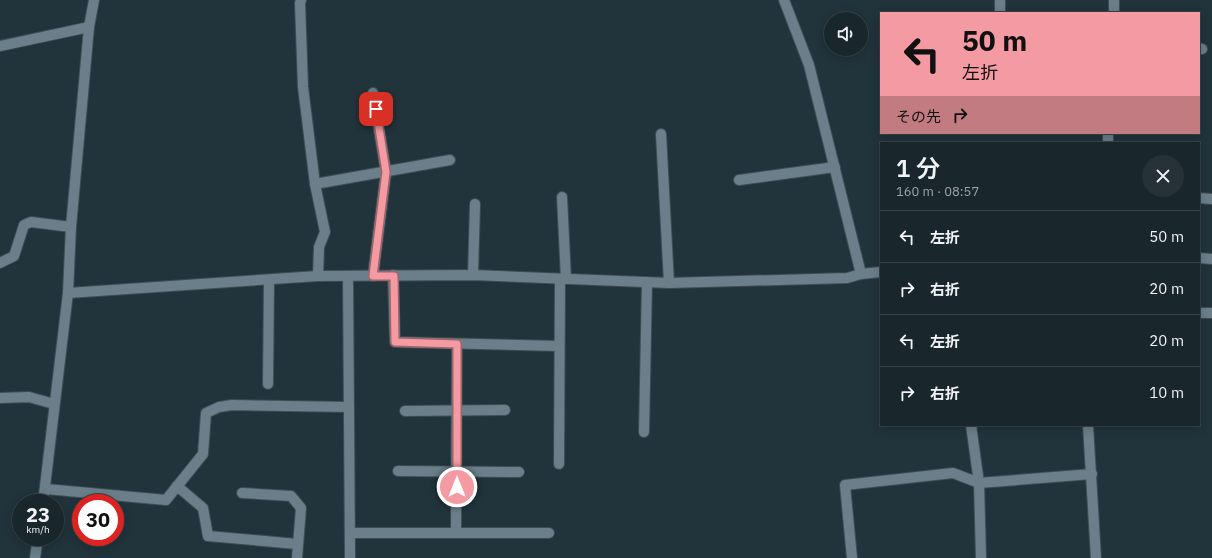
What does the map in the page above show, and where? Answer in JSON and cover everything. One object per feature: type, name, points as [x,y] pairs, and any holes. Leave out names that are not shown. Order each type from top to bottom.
[{"type":"street","points":[[45,494],[54,404],[68,293],[71,227],[89,27],[94,0]]},
{"type":"street","points":[[301,0],[303,87],[315,184],[325,232],[319,247],[318,276]]},
{"type":"street","points":[[784,0],[809,65],[861,274]]},
{"type":"street","points":[[1000,0],[1000,12]]},
{"type":"street","points":[[1114,0],[1114,12]]},
{"type":"street","points":[[0,46],[89,27]]},
{"type":"street","points":[[373,93],[386,172],[373,276]]},
{"type":"street","points":[[661,134],[668,283]]},
{"type":"street","points":[[315,184],[450,160]]},
{"type":"street","points":[[739,180],[835,167]]},
{"type":"street","points":[[558,464],[559,346],[563,279],[562,197]]},
{"type":"street","points":[[1200,198],[1212,199]]},
{"type":"street","points":[[472,275],[475,204]]},
{"type":"street","points":[[0,263],[14,256],[24,225],[31,222],[71,227]]},
{"type":"street","points":[[1200,258],[1212,259]]},
{"type":"street","points":[[68,293],[318,276],[472,275],[668,283],[847,278],[861,274],[880,272]]},
{"type":"street","points":[[348,276],[350,558]]},
{"type":"street","points":[[394,276],[395,342],[559,346]]},
{"type":"street","points":[[268,384],[269,280]]},
{"type":"street","points":[[644,432],[647,282]]},
{"type":"street","points":[[1200,313],[1212,313]]},
{"type":"street","points":[[456,533],[457,344]]},
{"type":"street","points":[[0,398],[29,397],[54,404]]},
{"type":"street","points":[[46,489],[166,500],[203,454],[206,413],[219,407],[232,405],[349,407]]},
{"type":"street","points":[[405,411],[505,410]]},
{"type":"street","points":[[971,426],[979,483],[980,558]]},
{"type":"street","points":[[1088,426],[1096,558]]},
{"type":"street","points":[[398,471],[519,472]]},
{"type":"street","points":[[852,558],[845,485],[953,473],[979,483],[1092,474]]},
{"type":"street","points":[[177,486],[203,508],[208,536],[298,544]]},
{"type":"street","points":[[242,493],[291,496],[301,508],[297,558]]},
{"type":"street","points":[[350,533],[550,533]]},
{"type":"street","points":[[34,558],[36,546]]},
{"type":"route","points":[[376,109],[386,172],[373,276],[394,276],[395,342],[457,344],[457,487]]}]
